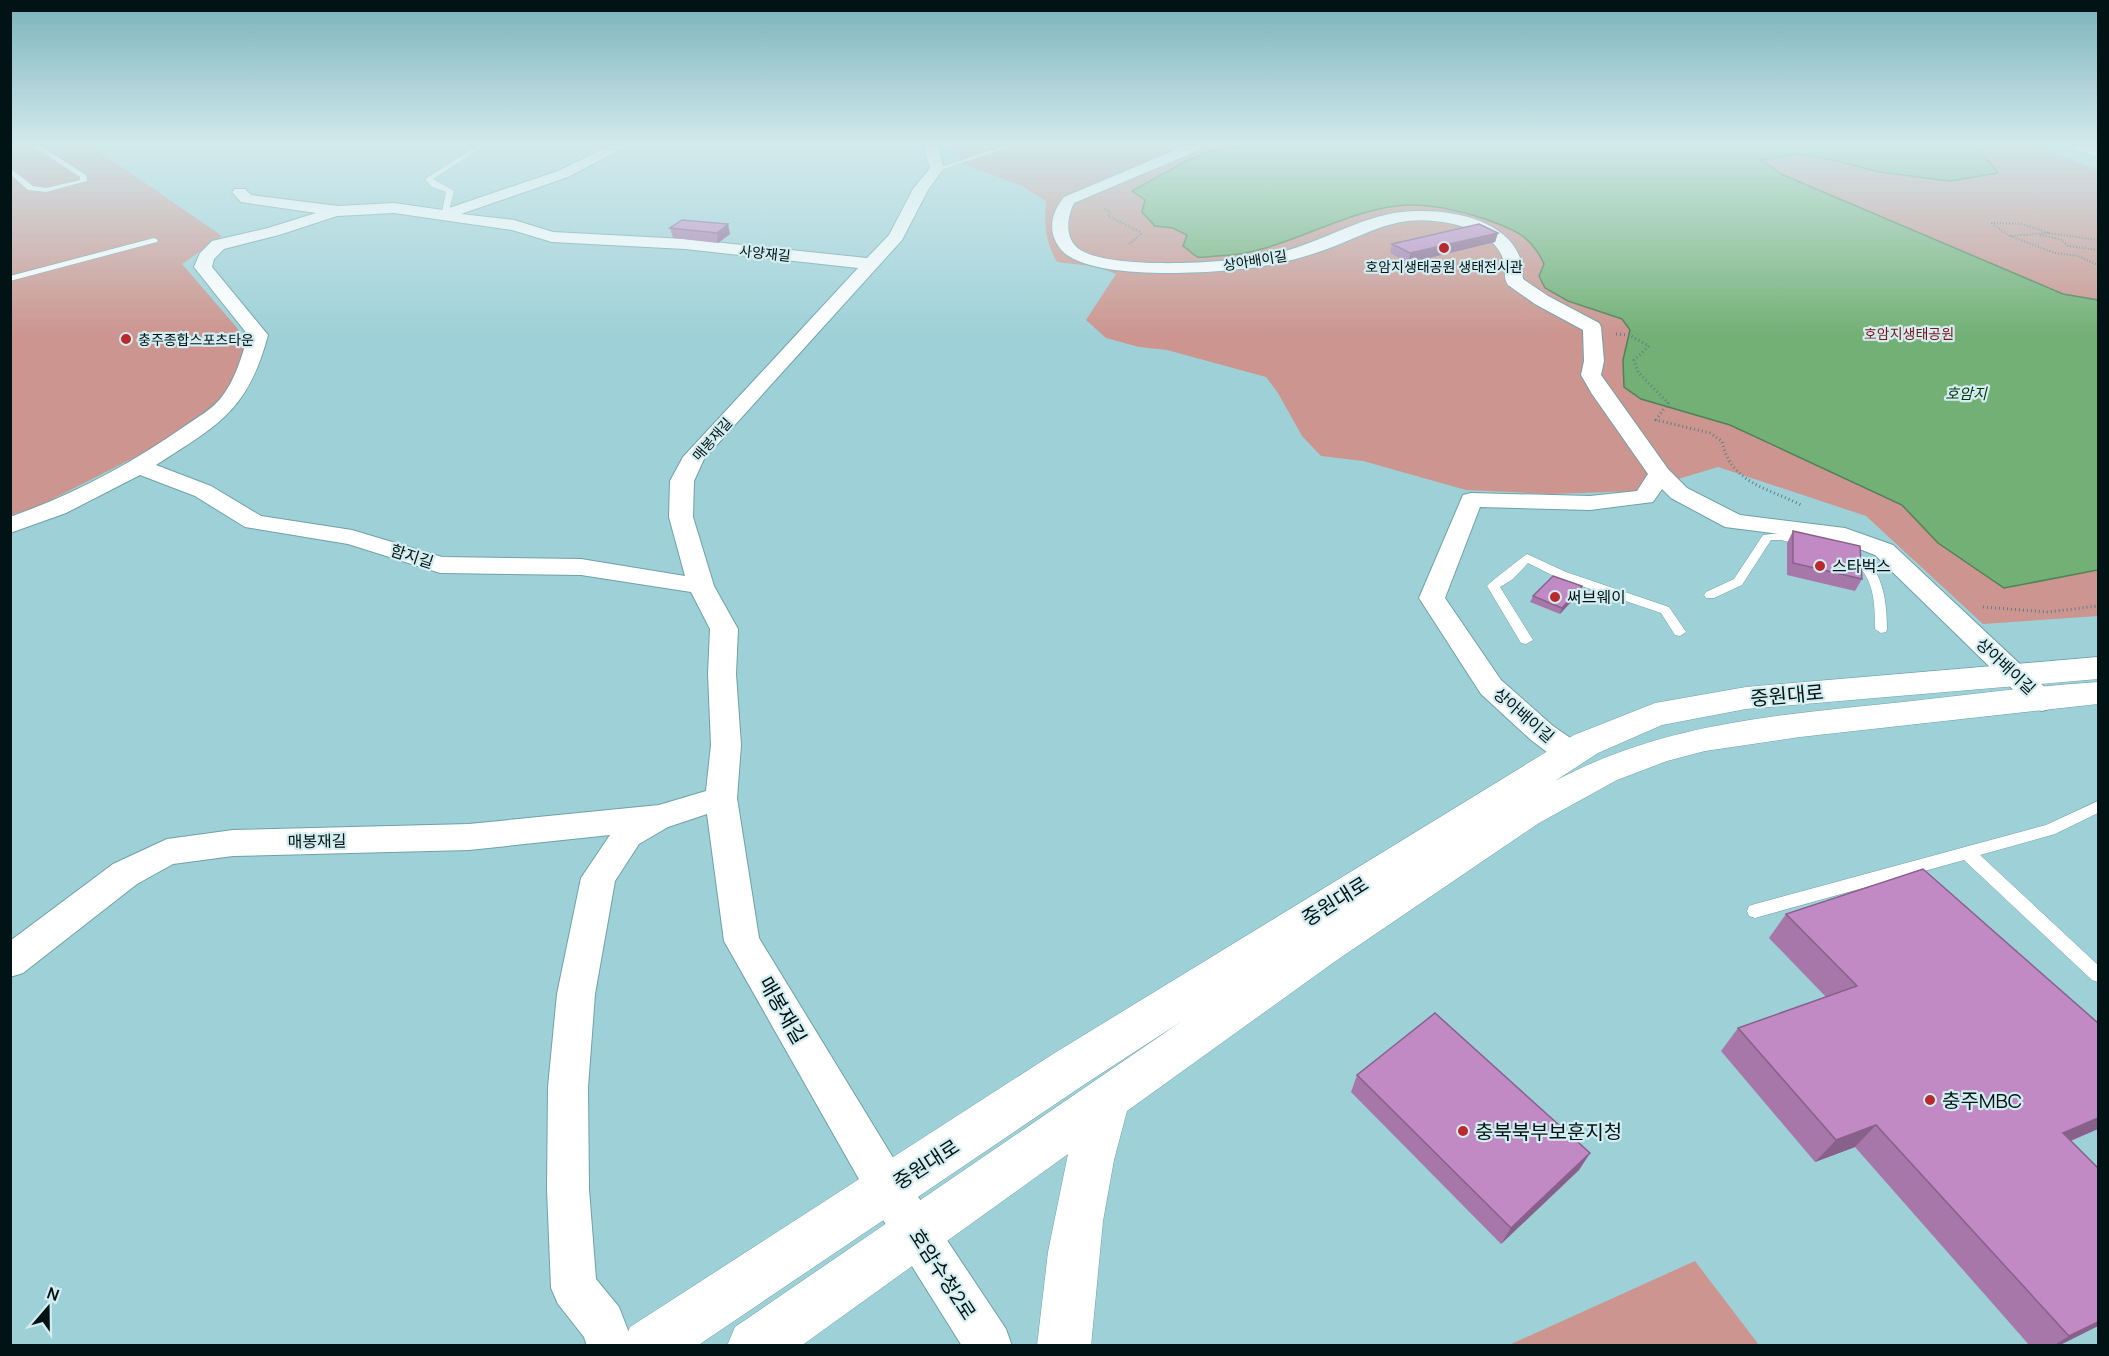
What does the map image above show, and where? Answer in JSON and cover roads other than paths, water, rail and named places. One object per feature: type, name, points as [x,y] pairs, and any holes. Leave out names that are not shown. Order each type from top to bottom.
[{"type":"main road","name":"중원대로","points":[[650,1346],[900,1208],[1107,1099],[1322,948],[1517,819],[1604,771],[1658,751],[1705,739],[2029,688],[2098,668]]},
{"type":"main road","name":"중원대로","points":[[754,1346],[900,1208],[1069,1069],[1586,744],[1655,716],[1746,698],[2029,688],[2098,693]]},
{"type":"main road","points":[[1064,1346],[1076,1230],[1096,1134],[1107,1099]]},
{"type":"street","name":"사양재길","points":[[315,208],[338,211],[389,208]]},
{"type":"street","name":"사양재길","points":[[396,208],[514,225],[552,237],[685,244],[872,264]]},
{"type":"street","name":"사양재길","points":[[444,215],[464,208]]},
{"type":"street","name":"매봉재길","points":[[900,1208],[742,941],[721,798],[726,745],[722,674],[724,629],[701,586],[681,517],[682,481],[694,457],[896,237],[911,208]]},
{"type":"street","name":"상아배이길","points":[[1063,208],[1059,227],[1065,245],[1077,256],[1131,267],[1234,266],[1275,259],[1328,243],[1395,217],[1428,216],[1487,229],[1506,244],[1516,267],[1514,281],[1530,295],[1555,305],[1592,327],[1594,361],[1591,375],[1602,394],[1660,474],[1679,493],[1734,522],[1845,535],[1884,550],[2029,688]]},
{"type":"street","points":[[10,526],[41,515],[138,466],[219,412],[238,389],[251,363],[258,335],[203,267],[206,257],[218,245],[273,232],[338,211]]},
{"type":"street","name":"함지길","points":[[138,466],[203,491],[254,522],[352,537],[440,565],[580,567],[701,586]]},
{"type":"street","name":"상아배이길","points":[[1571,754],[1542,733],[1491,687],[1432,597],[1471,500],[1590,503],[1645,497],[1660,474]]},
{"type":"street","name":"매봉재길","points":[[10,962],[125,874],[167,852],[232,843],[469,837],[659,817],[721,798]]},
{"type":"street","name":"매봉재길","points":[[611,1346],[603,1323],[574,1288],[568,1189],[568,1087],[576,994],[598,878],[627,836],[659,817]]},
{"type":"street","name":"호암수청2로","points":[[900,1208],[989,1346]]},
{"type":"lane","points":[[444,215],[446,208]]},
{"type":"lane","points":[[10,279],[154,240]]},
{"type":"lane","points":[[1710,595],[1738,582],[1767,537],[1781,536],[1849,552],[1862,560],[1870,568],[1882,607],[1881,629]]},
{"type":"lane","points":[[1526,640],[1493,586],[1509,576],[1527,558],[1562,575],[1665,610],[1680,632]]},
{"type":"lane","points":[[1755,911],[2050,830],[2098,807]]},
{"type":"lane","points":[[1966,852],[2098,975]]},
{"type":"water","name":"호암지","points":[[1143,208],[1383,208],[1351,217],[1262,249],[1240,254],[1200,257],[1183,246],[1187,235],[1173,228],[1155,226],[1142,212]]},
{"type":"water","name":"호암지","points":[[1442,208],[1862,208],[2063,294],[2098,300],[2098,570],[2004,588],[1938,543],[1902,505],[1730,425],[1641,399],[1624,387],[1623,360],[1630,330],[1622,319],[1568,301],[1545,288],[1539,276],[1544,264],[1527,240],[1513,230],[1464,213]]},
{"type":"place","name":"호암지생태공원 생태전시관","points":[[1444,248]]},
{"type":"place","name":"충주종합스포츠타운","points":[[126,339]]},
{"type":"place","name":"스타벅스","points":[[1820,566]]},
{"type":"place","name":"써브웨이","points":[[1555,597]]},
{"type":"place","name":"충주MBC","points":[[1930,1100]]},
{"type":"place","name":"충북북부보훈지청","points":[[1463,1131]]},
{"type":"park label","name":"호암지생태공원","points":[[1909,333]]}]
